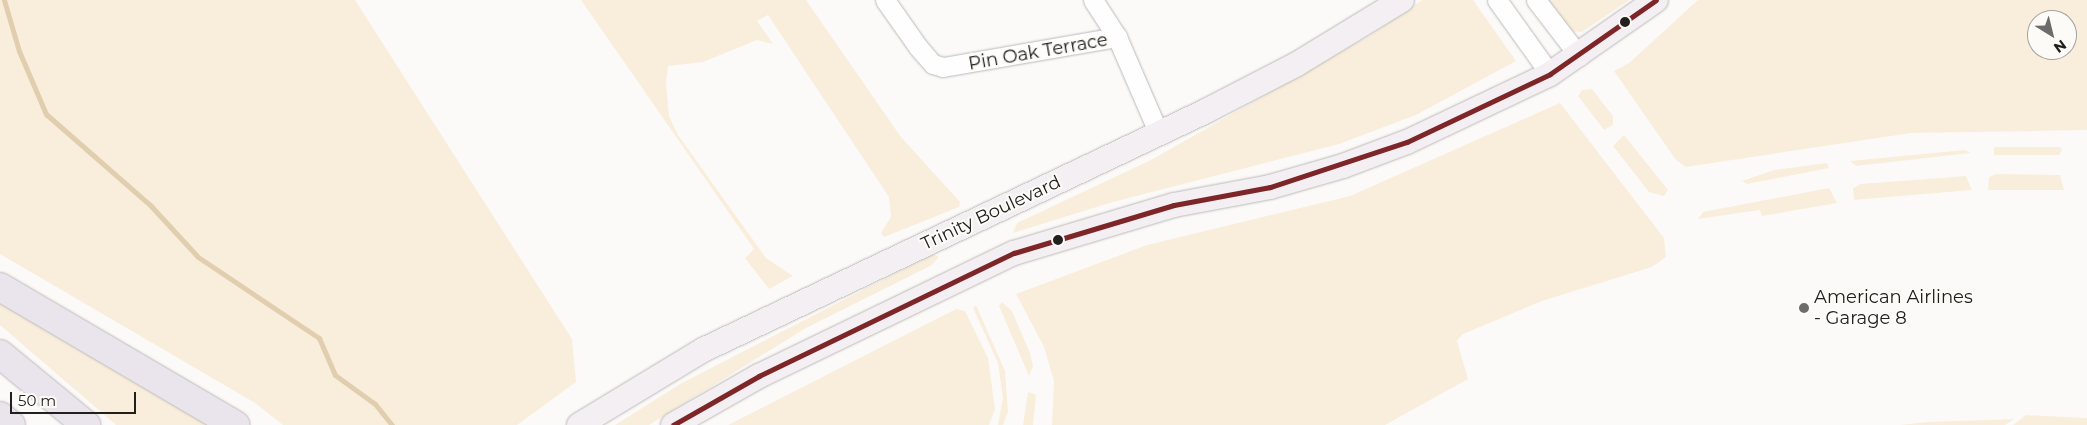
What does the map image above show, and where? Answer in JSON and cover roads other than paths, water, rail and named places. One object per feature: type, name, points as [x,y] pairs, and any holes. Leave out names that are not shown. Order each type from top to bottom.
[{"type":"highway","points":[[0,287],[235,425]]},
{"type":"highway","points":[[0,354],[86,425]]},
{"type":"highway","points":[[0,416],[11,425]]},
{"type":"main road","points":[[673,425],[759,376],[1014,253],[1165,207],[1270,187],[1343,166],[1407,142],[1550,74],[1579,56],[1656,0]]},
{"type":"main road","name":"Trinity Boulevard","points":[[579,425],[702,350],[1158,134],[1298,64],[1400,1]]},
{"type":"street","name":"Pin Oak Terrace","points":[[885,0],[918,47],[933,64],[943,67],[1117,37],[1158,134]]},
{"type":"street","points":[[1093,0],[1117,37]]},
{"type":"street","points":[[1498,0],[1550,74]]},
{"type":"street","points":[[1536,0],[1579,56]]},
{"type":"waterway","points":[[4,0],[19,51],[46,114],[151,206],[198,257],[319,338],[335,375],[375,404],[392,425]]},
{"type":"place","name":"American Airlines - Garage 8","points":[[1804,308]]}]
